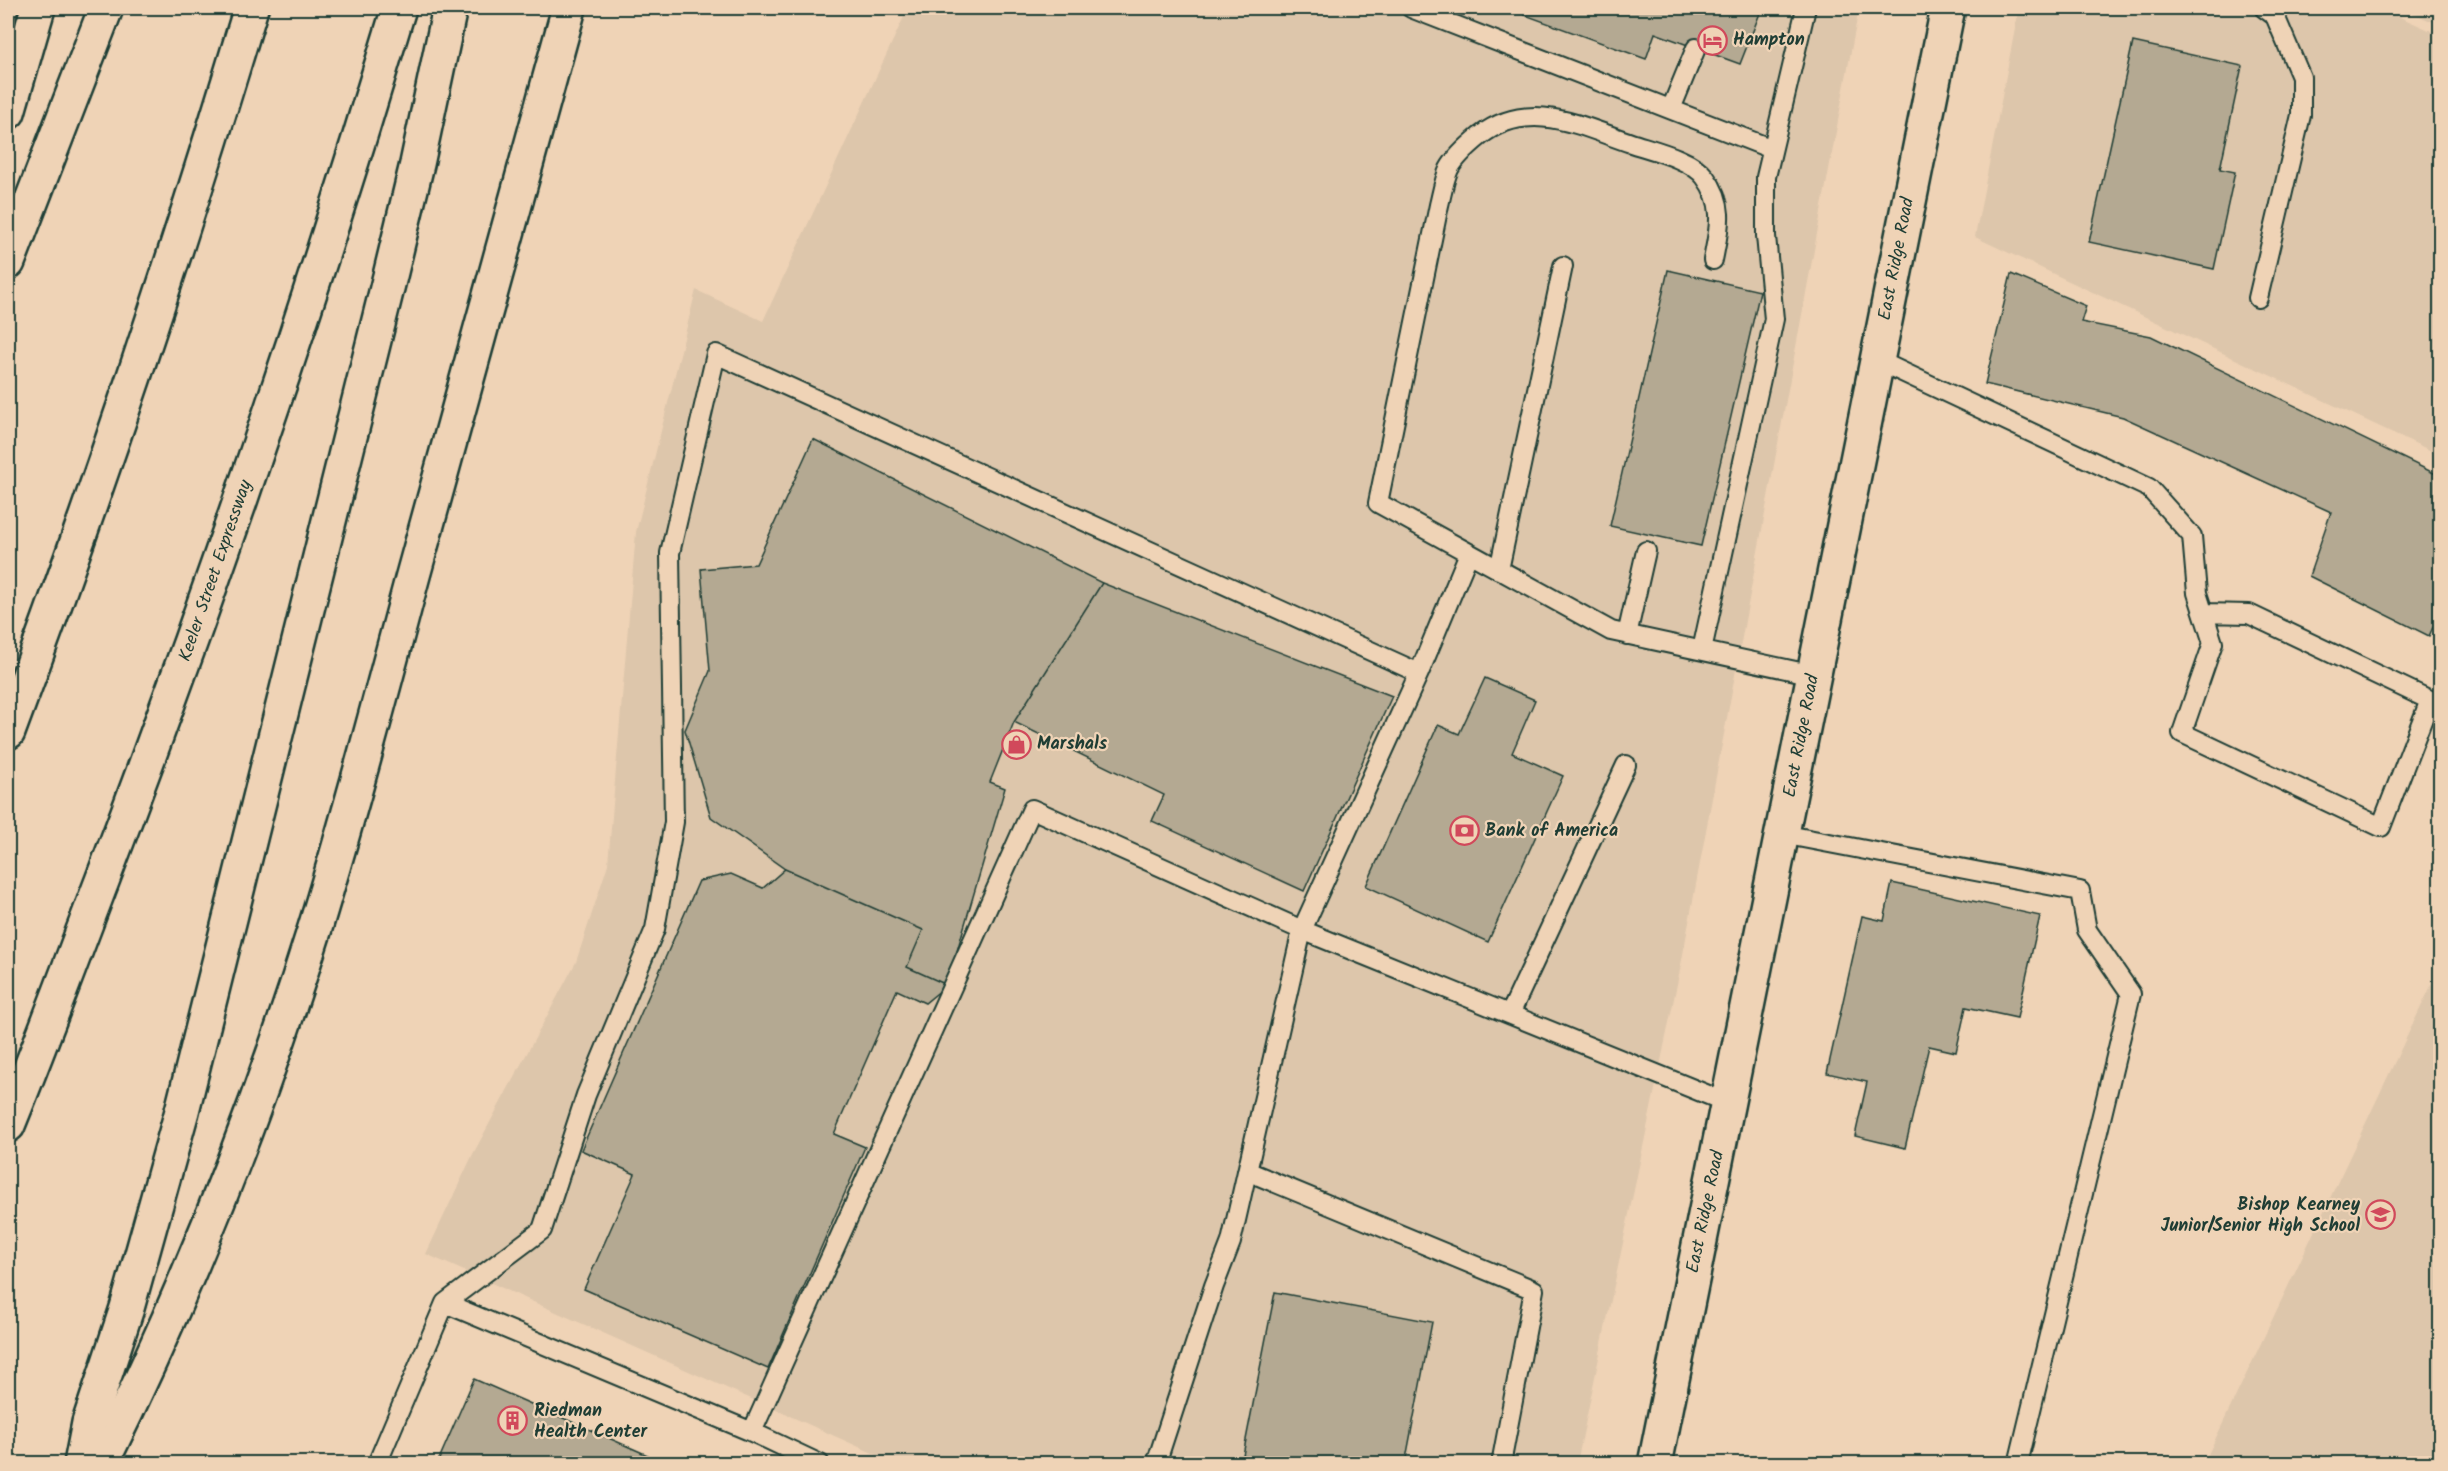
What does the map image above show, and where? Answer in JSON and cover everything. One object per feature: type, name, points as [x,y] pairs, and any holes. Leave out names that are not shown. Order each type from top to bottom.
[{"type":"main road","points":[[8,112],[38,8]]},
{"type":"main road","points":[[8,262],[106,8]]},
{"type":"main road","points":[[8,732],[152,320],[251,8]]},
{"type":"main road","name":"Keeler Street Expressway","points":[[8,1125],[195,632],[298,327],[399,8]]},
{"type":"main road","points":[[81,1464],[89,1423],[127,1308],[182,1111],[390,276],[417,164],[450,8]]},
{"type":"main road","points":[[101,1464],[204,1235],[262,1084],[314,932],[569,8]]},
{"type":"main road","name":"East Ridge Road","points":[[1655,1464],[1948,8]]},
{"type":"lane","points":[[1412,8],[1772,149]]},
{"type":"lane","points":[[1702,650],[1774,319],[1766,236],[1766,177],[1806,8]]},
{"type":"lane","points":[[2258,298],[2301,115],[2301,77],[2275,16],[2264,8]]},
{"type":"lane","points":[[1671,109],[1696,48]]},
{"type":"lane","points":[[1713,260],[1721,221],[1716,197],[1704,175],[1680,160],[1569,122],[1542,116],[1515,117],[1491,127],[1467,147],[1449,169],[1439,205],[1378,503],[1611,632],[1814,675]]},
{"type":"lane","points":[[1499,570],[1563,266]]},
{"type":"lane","points":[[376,1464],[445,1303],[542,1230],[586,1095],[655,929],[674,822],[670,553],[716,354],[1419,673]]},
{"type":"lane","points":[[1877,360],[2149,488],[2192,536],[2197,593],[2213,643],[2182,733],[2381,827],[2430,700],[2249,614],[2204,614]]},
{"type":"lane","points":[[1627,635],[1646,551]]},
{"type":"lane","points":[[1156,1464],[1214,1286],[1231,1242],[1302,930],[1419,673],[1469,553]]},
{"type":"lane","points":[[1510,1014],[1626,765]]},
{"type":"lane","points":[[752,1432],[1032,809],[1302,930],[1728,1103]]},
{"type":"lane","points":[[1782,834],[2080,891],[2087,930],[2131,993],[2018,1464]]},
{"type":"lane","points":[[1247,1171],[1534,1290],[1501,1464]]},
{"type":"lane","points":[[445,1303],[752,1432],[820,1464]]},
{"type":"shaded area","points":[[908,8],[1859,8],[1681,965],[1577,1463],[895,1463],[426,1254],[473,1154],[576,962],[608,864],[636,532],[696,290],[763,321]]},
{"type":"shaded area","points":[[2019,8],[2380,8],[2440,35],[2440,455],[1975,237]]},
{"type":"shaded area","points":[[2401,8],[2440,8],[2440,25]]},
{"type":"shaded area","name":"Bishop Kearney Junior/Senior High School","points":[[2440,967],[2440,1463],[2204,1463]]},
{"type":"building","name":"Hampton","points":[[1506,8],[1762,8],[1740,64],[1655,33],[1646,59]]},
{"type":"building","points":[[2427,8],[2440,8],[2440,14]]},
{"type":"building","points":[[2133,42],[2242,66],[2220,169],[2235,172],[2214,269],[2089,242]]},
{"type":"building","points":[[1668,270],[1760,291],[1701,546],[1610,526]]},
{"type":"building","points":[[2011,274],[2086,306],[2081,322],[2151,336],[2440,476],[2440,612],[2429,636],[2309,576],[2331,512],[2123,417],[1985,384]]},
{"type":"building","points":[[813,439],[1102,583],[1014,722],[990,782],[1005,788],[947,985],[907,967],[923,930],[785,869],[711,817],[685,730],[710,671],[701,569],[756,564]]},
{"type":"building","points":[[1102,583],[1392,696],[1304,891],[1152,821],[1164,795],[1014,722]]},
{"type":"building","name":"Bank of America","points":[[1485,678],[1535,700],[1512,753],[1563,776],[1488,942],[1366,886],[1438,725],[1459,734]]},
{"type":"building","points":[[785,869],[923,930],[907,967],[947,985],[925,1003],[897,990],[834,1134],[865,1147],[768,1369],[584,1289],[635,1174],[581,1150],[699,881],[731,874],[763,888]]},
{"type":"building","points":[[1892,883],[2040,916],[2017,1018],[1966,1007],[1956,1052],[1929,1046],[1905,1148],[1855,1136],[1867,1082],[1827,1073],[1862,916],[1884,921]]},
{"type":"building","points":[[1275,1292],[1432,1322],[1405,1464],[1285,1464],[1243,1455]]},
{"type":"building","name":"Riedman Health Center","points":[[474,1379],[668,1464],[437,1464]]},
{"type":"place","name":"Hampton","points":[[1712,40]]},
{"type":"place","name":"Marshals","points":[[1016,744]]},
{"type":"place","name":"Bank of America","points":[[1464,831]]},
{"type":"place","name":"Bishop Kearney Junior/Senior High School","points":[[2381,1215]]},
{"type":"place","name":"Riedman Health Center","points":[[513,1421]]}]
